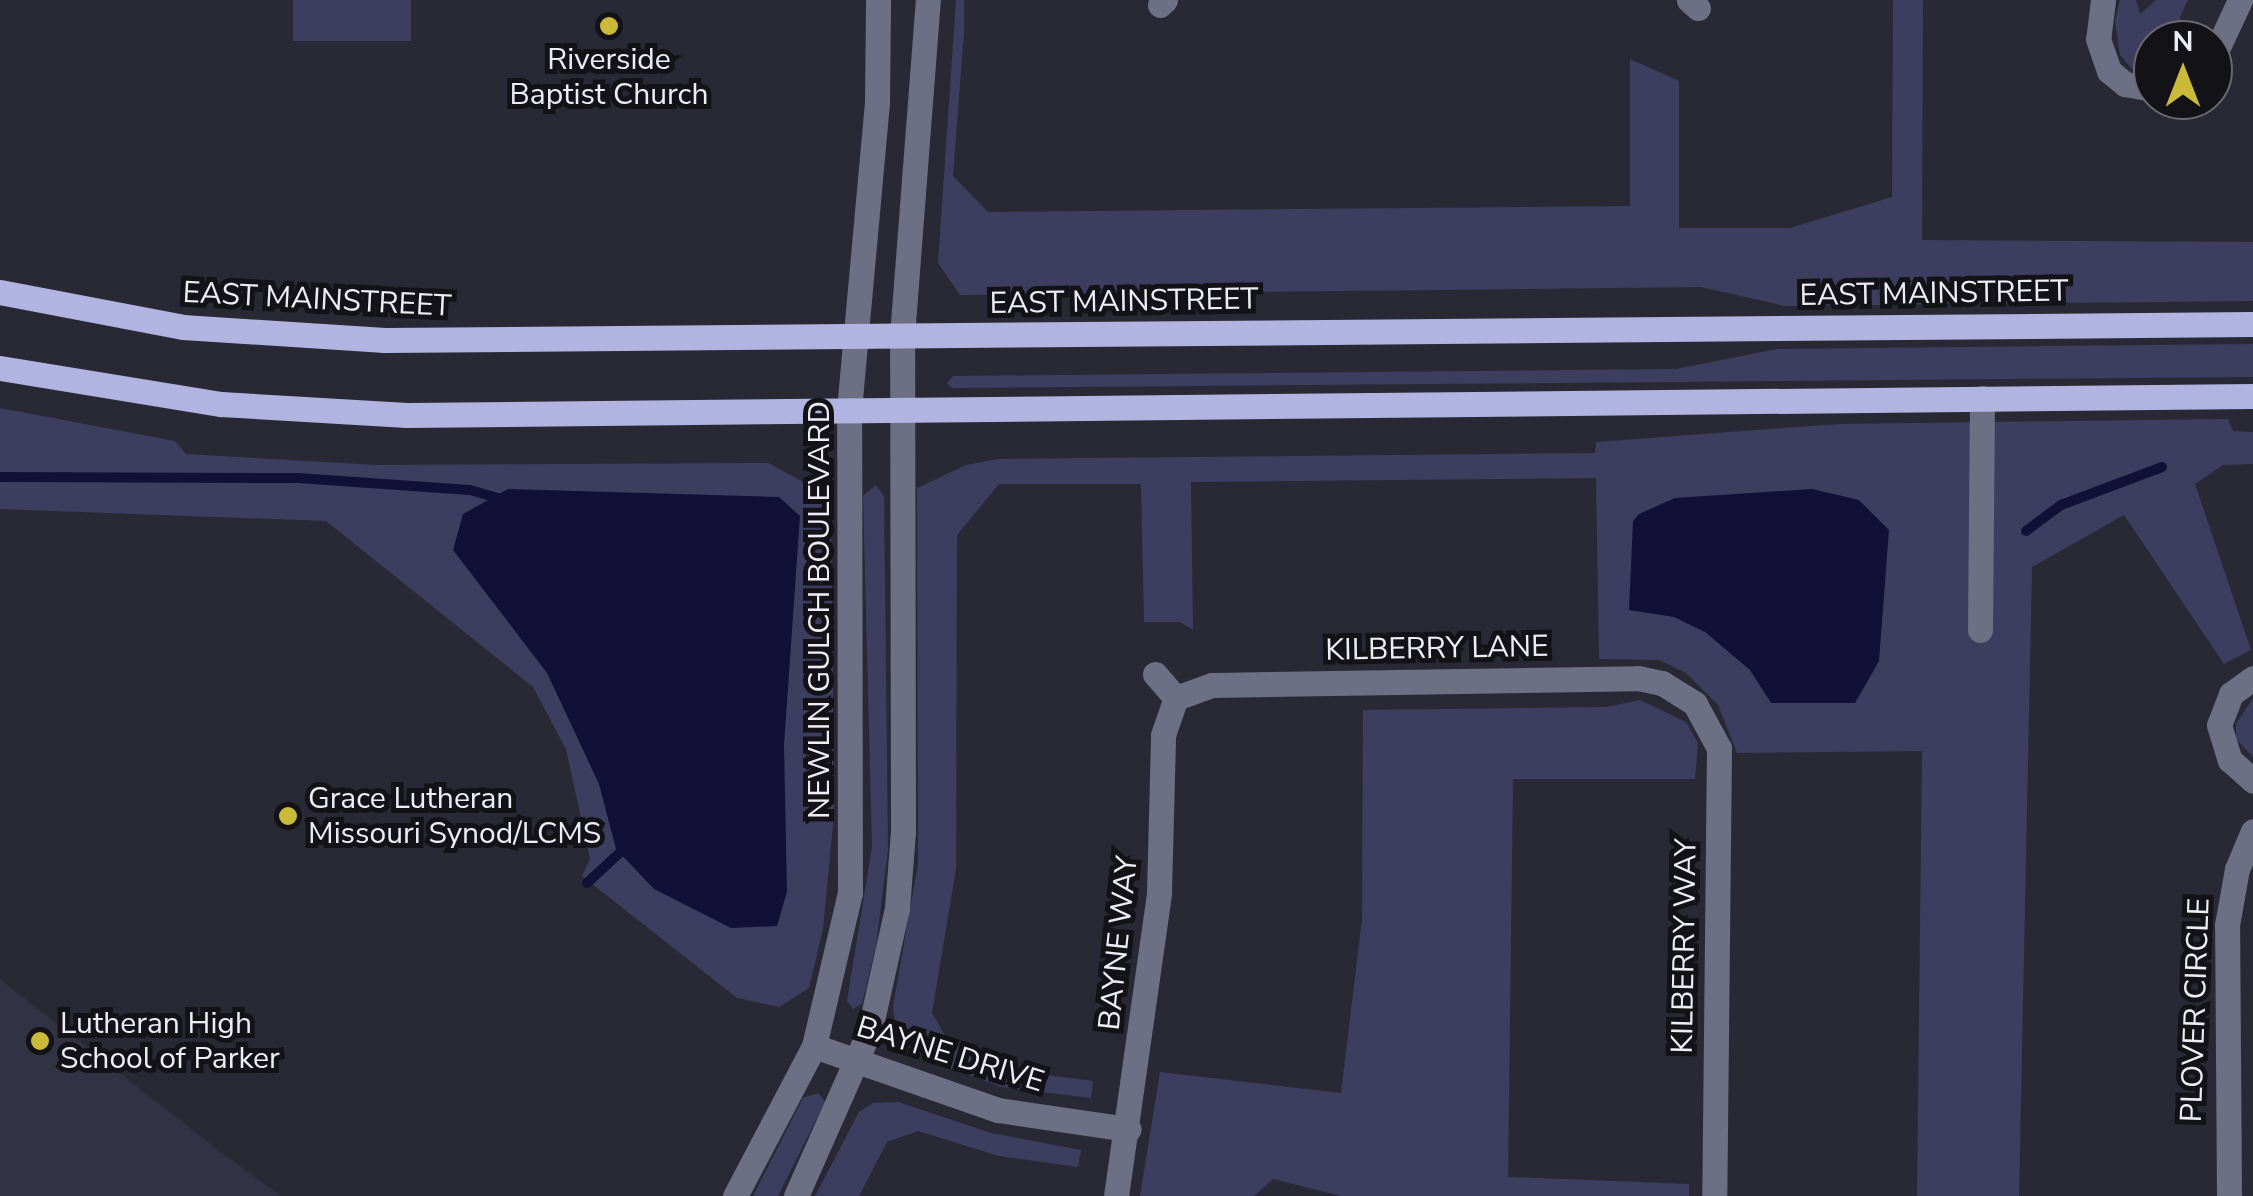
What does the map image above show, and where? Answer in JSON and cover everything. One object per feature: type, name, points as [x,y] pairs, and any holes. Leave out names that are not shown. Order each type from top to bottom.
[{"type":"main road","name":"EAST MAINSTREET","points":[[0,292],[184,327],[308,337],[2253,324]]},
{"type":"main road","points":[[0,368],[221,404],[407,416],[2253,396]]},
{"type":"street","name":"NEWLIN GULCH BOULEVARD","points":[[735,1196],[814,1046],[846,926],[853,857],[849,410],[878,0]]},
{"type":"street","points":[[796,1196],[858,1062],[886,972],[902,854],[902,336],[928,0]]},
{"type":"street","points":[[2103,0],[2098,39],[2109,71],[2125,84],[2133,85]]},
{"type":"street","points":[[1980,630],[1982,398]]},
{"type":"street","points":[[1155,674],[1176,698]]},
{"type":"street","name":"KILBERRY LANE","points":[[1176,698],[1212,686],[1638,678],[1662,682],[1695,704]]},
{"type":"street","points":[[2253,678],[2231,694],[2219,725],[2230,760],[2253,781]]},
{"type":"street","name":"BAYNE WAY","points":[[1116,1196],[1160,892],[1163,735],[1176,698]]},
{"type":"street","name":"KILBERRY WAY","points":[[1695,704],[1717,738],[1720,758],[1714,1196]]},
{"type":"street","name":"PLOVER CIRCLE","points":[[2229,1196],[2228,925],[2236,869],[2253,831]]},
{"type":"street","name":"BAYNE DRIVE","points":[[814,1046],[998,1110],[1128,1129]]},
{"type":"shaded area","points":[[293,0],[411,0],[411,41],[293,41]]},
{"type":"shaded area","points":[[956,0],[964,0],[964,31],[953,176],[988,212],[1630,206],[1630,59],[1679,81],[1679,228],[1790,228],[1892,197],[1893,0],[1923,0],[1922,240],[2253,242],[2253,301],[1785,306],[1701,287],[960,295],[938,263]]},
{"type":"shaded area","points":[[2120,0],[2136,0],[2140,14],[2156,0],[2188,0],[2181,20],[2133,20],[2133,69],[2120,55],[2115,21]]},
{"type":"shaded area","points":[[2253,344],[2253,377],[952,388],[947,383],[953,376],[1676,369],[1777,349]]},
{"type":"shaded area","points":[[0,408],[175,441],[186,454],[377,465],[768,463],[831,497],[834,815],[823,929],[809,988],[779,1007],[737,998],[582,876],[590,859],[566,749],[533,687],[326,521],[0,509]]},
{"type":"shaded area","points":[[2228,419],[2233,431],[2253,432],[2253,464],[2223,465],[2195,484],[2251,650],[2224,664],[2124,515],[2032,567],[2019,1196],[1917,1196],[1922,751],[1737,753],[1718,705],[1686,673],[1659,660],[1599,659],[1596,478],[1191,482],[1193,630],[1180,622],[1144,622],[1141,484],[999,484],[957,535],[956,869],[932,1013],[950,1044],[1031,1073],[1093,1081],[1091,1098],[1002,1087],[930,1061],[896,1039],[893,1006],[918,864],[917,488],[966,465],[998,459],[1595,453],[1596,442],[1838,424]]},
{"type":"shaded area","points":[[876,485],[884,496],[888,850],[876,945],[862,1004],[853,1009],[847,1001],[872,847],[863,496]]},
{"type":"shaded area","points":[[508,489],[779,497],[800,516],[784,745],[787,892],[777,926],[731,928],[654,889],[616,849],[599,784],[547,673],[453,550],[463,514]]},
{"type":"shaded area","points":[[1812,489],[1859,500],[1889,530],[1879,661],[1855,703],[1771,703],[1750,670],[1705,632],[1674,617],[1629,610],[1633,521],[1639,514],[1675,498]]},
{"type":"shaded area","points":[[2253,698],[2253,757],[2236,739],[2236,724]]},
{"type":"shaded area","points":[[1640,700],[1686,722],[1698,743],[1695,779],[1513,779],[1508,1177],[1689,1184],[1689,1196],[1341,1196],[1273,1179],[1254,1196],[1140,1196],[1160,1072],[1341,1093],[1362,919],[1363,710],[1607,707]]},
{"type":"shaded area","name":"Lutheran High School of Parker","points":[[0,979],[219,1151],[281,1196],[0,1196]]},
{"type":"shaded area","points":[[818,1093],[825,1102],[778,1196],[753,1196],[803,1098]]},
{"type":"shaded area","points":[[898,1102],[991,1133],[1081,1150],[1078,1167],[999,1156],[918,1131],[887,1142],[859,1196],[815,1196],[859,1112],[873,1103]]},
{"type":"waterway","points":[[2026,531],[2061,505],[2162,467]]},
{"type":"waterway","points":[[0,477],[298,478],[470,490],[506,500]]},
{"type":"waterway","points":[[587,883],[627,846]]},
{"type":"place","name":"Riverside Baptist Church","points":[[609,26]]},
{"type":"place","name":"Grace Lutheran Missouri Synod/LCMS","points":[[288,816]]},
{"type":"place","name":"Lutheran High School of Parker","points":[[40,1041]]}]
